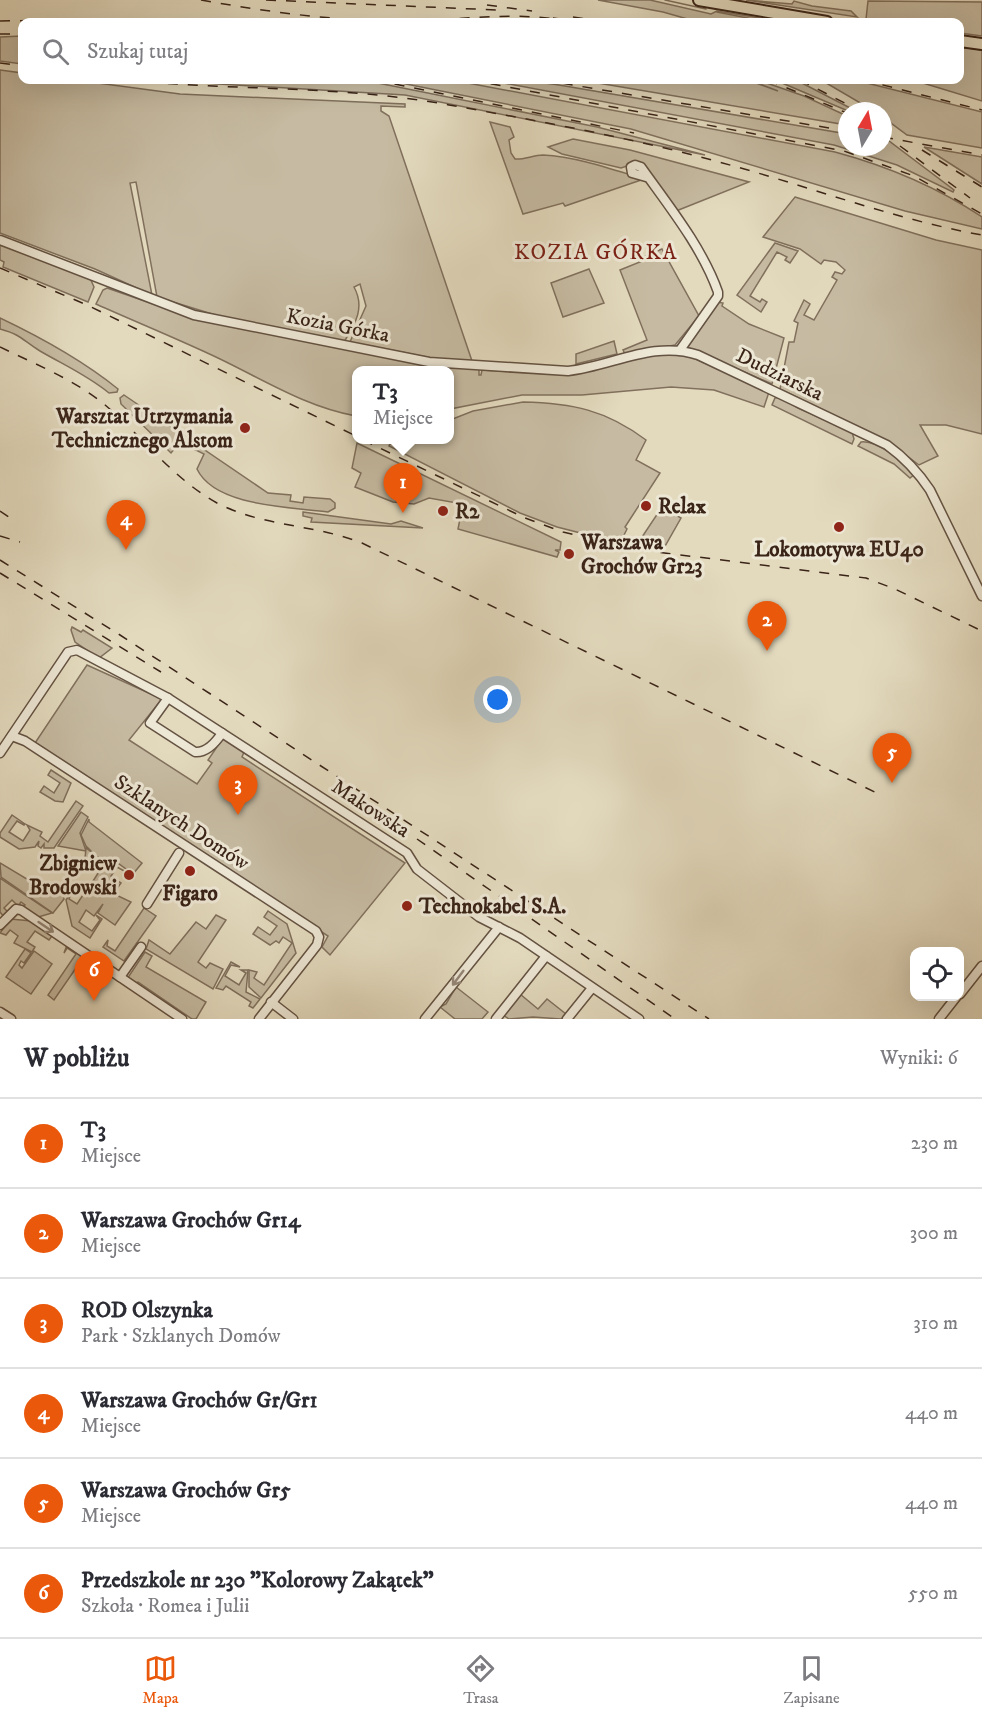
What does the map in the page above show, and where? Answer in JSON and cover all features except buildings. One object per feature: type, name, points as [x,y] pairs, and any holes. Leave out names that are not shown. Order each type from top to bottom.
[{"type":"main road","points":[[699,0],[804,18]]},
{"type":"main road","points":[[964,42],[982,44]]},
{"type":"street","points":[[646,177],[676,216],[719,293],[680,350]]},
{"type":"street","name":"Kozia Górka","points":[[0,240],[194,315],[429,362],[568,371],[586,369],[655,350],[680,350]]},
{"type":"street","name":"Dudziarska","points":[[680,350],[716,363],[887,445],[901,455],[920,474],[930,490],[982,596]]},
{"type":"street","name":"Makowska","points":[[12,736],[68,652],[77,650],[168,698],[407,853],[417,868],[479,917],[546,956],[639,1019]]},
{"type":"street","points":[[168,698],[150,723],[195,752],[200,752],[214,743],[222,733]]},
{"type":"street","points":[[0,753],[12,736]]},
{"type":"street","name":"Szklanych Domów","points":[[12,736],[25,741],[316,931],[319,940],[315,948],[271,1002]]},
{"type":"street","points":[[147,904],[178,853]]},
{"type":"street","points":[[0,925],[16,909],[20,909],[182,1019]]},
{"type":"street","points":[[425,1019],[499,927]]},
{"type":"street","points":[[120,978],[141,947]]},
{"type":"street","points":[[496,1019],[546,956]]},
{"type":"street","points":[[964,988],[982,966]]},
{"type":"street","points":[[567,1019],[592,988]]},
{"type":"street","points":[[939,1019],[953,1001]]},
{"type":"street","points":[[259,1019],[271,1002],[293,1019]]},
{"type":"street","points":[[0,1012],[11,1019]]},
{"type":"shaded area","points":[[598,0],[650,0],[711,14],[717,11],[759,18],[684,18]]},
{"type":"shaded area","points":[[746,0],[792,4],[794,1],[812,6],[851,11],[857,17]]},
{"type":"shaded area","points":[[868,1],[982,2],[982,36],[964,34],[964,18],[866,18]]},
{"type":"shaded area","points":[[18,36],[18,63],[0,61],[0,37]]},
{"type":"shaded area","points":[[964,48],[982,50],[982,101],[926,84],[964,84]]},
{"type":"shaded area","points":[[0,70],[18,72],[18,84],[105,84],[180,94],[405,104],[405,107],[381,106],[381,111],[389,116],[472,361],[437,359],[350,342],[366,306],[360,284],[354,287],[359,301],[358,315],[344,342],[225,318],[157,297],[136,182],[130,183],[152,295],[95,269],[0,233]]},
{"type":"shaded area","points":[[219,84],[383,84],[597,127],[705,155],[405,95]]},
{"type":"shaded area","points":[[406,84],[473,84],[835,152],[838,153],[838,156],[848,156],[892,171],[947,196],[982,217],[982,229],[905,211],[631,129]]},
{"type":"shaded area","points":[[509,84],[559,85],[838,132],[838,146]]},
{"type":"shaded area","points":[[604,84],[759,84],[778,91],[760,84],[770,84],[804,96],[838,112],[838,123]]},
{"type":"shaded area","points":[[784,84],[804,84],[839,102],[838,107]]},
{"type":"shaded area","points":[[828,84],[871,84],[982,112],[982,148],[907,135],[892,124],[892,102],[859,102]]},
{"type":"shaded area","points":[[490,122],[510,127],[514,137],[509,140],[511,153],[515,159],[543,155],[569,158],[644,179],[565,206],[563,203],[523,214]]},
{"type":"shaded area","points":[[573,139],[630,150],[749,182],[676,211],[636,163],[621,168],[562,154],[548,147]]},
{"type":"shaded area","points":[[892,143],[954,190],[953,192],[897,165],[869,156],[892,156]]},
{"type":"shaded area","points":[[924,147],[982,157],[982,184]]},
{"type":"shaded area","points":[[795,197],[936,240],[982,250],[982,434],[946,425],[920,425],[938,456],[919,465],[887,441],[780,389],[789,342],[794,342],[798,323],[794,321],[804,300],[810,304],[804,315],[814,320],[837,280],[832,277],[835,272],[842,274],[845,270],[836,262],[824,260],[821,264],[800,249],[763,237]]},
{"type":"shaded area","points":[[0,243],[90,278],[94,287],[88,302],[3,267],[4,262],[0,260]]},
{"type":"shaded area","points":[[775,243],[798,251],[790,263],[785,260],[787,257],[777,252],[750,296],[760,302],[762,299],[767,302],[761,312],[737,295]]},
{"type":"shaded area","points":[[662,249],[699,316],[675,345],[625,354],[623,350],[647,340],[620,270]]},
{"type":"shaded area","points":[[589,269],[604,303],[563,317],[551,283]]},
{"type":"shaded area","points":[[107,288],[188,316],[432,366],[352,366],[352,415],[338,412],[286,392],[203,351],[96,304],[103,290]]},
{"type":"shaded area","points":[[717,302],[723,303],[722,306],[749,324],[784,338],[772,384],[687,347]]},
{"type":"shaded area","points":[[0,318],[76,359],[118,389],[117,392],[109,393],[84,375],[18,336],[0,329]]},
{"type":"shaded area","points":[[614,341],[617,354],[576,364],[576,354]]},
{"type":"shaded area","points":[[656,354],[689,356],[769,392],[764,407],[714,390],[671,387],[582,395],[522,395],[454,408],[454,367],[479,369],[479,375],[482,370],[567,375]]},
{"type":"shaded area","points":[[124,395],[268,493],[291,495],[290,501],[303,503],[304,497],[330,499],[335,503],[335,508],[328,512],[275,506],[237,498],[220,491],[206,482],[197,469],[204,454],[180,442],[171,453],[121,404],[120,398]]},
{"type":"shaded area","points":[[780,397],[798,408],[852,432],[854,439],[852,444],[772,405],[775,398]]},
{"type":"shaded area","points":[[523,402],[557,404],[602,415],[646,440],[636,460],[660,473],[625,527],[627,529],[620,543],[557,527],[520,513],[389,446],[390,444],[454,444],[454,418],[473,411]]},
{"type":"shaded area","points":[[861,442],[868,442],[883,448],[915,474],[910,478],[894,464],[858,446]]},
{"type":"shaded area","points":[[357,444],[359,444],[561,542],[560,550],[555,550],[559,552],[557,557],[458,529],[463,504],[429,498],[414,504],[393,502],[355,487],[361,473],[352,468]]},
{"type":"shaded area","points":[[662,507],[681,518],[664,548],[640,547],[640,540]]},
{"type":"shaded area","points":[[303,512],[391,524],[401,521],[423,528],[311,522],[312,518],[303,516]]},
{"type":"shaded area","points":[[72,627],[81,632],[83,630],[112,648],[99,658],[75,642]]},
{"type":"shaded area","points":[[87,665],[162,699],[129,740],[197,784],[212,763],[208,760],[223,738],[244,752],[242,757],[405,863],[330,955],[322,947],[328,936],[35,743]]},
{"type":"shaded area","points":[[51,770],[71,783],[63,802],[55,801],[40,792],[44,786],[54,793],[60,783],[48,775]]},
{"type":"shaded area","points":[[76,801],[83,806],[54,848],[44,848],[44,844],[41,848],[38,846],[39,841],[35,847],[19,849],[0,837],[0,833],[12,815],[25,824],[17,821],[9,832],[23,841],[30,830],[27,825],[42,832],[40,836],[48,842]]},
{"type":"shaded area","points":[[81,812],[88,817],[80,833],[86,851],[58,846]]},
{"type":"shaded area","points":[[89,819],[89,822],[142,863],[133,874],[119,864],[98,857],[117,867],[111,876],[121,883],[114,893],[93,881],[104,864],[95,855],[89,862],[85,859],[86,848],[94,854],[86,846],[81,835]]},
{"type":"shaded area","points":[[0,863],[55,896],[61,888],[64,899],[53,913],[1,877]]},
{"type":"shaded area","points":[[0,878],[52,913],[35,918],[22,909],[25,905],[21,902],[18,906],[12,900],[4,908],[10,914],[4,917],[0,912]]},
{"type":"shaded area","points":[[91,883],[131,902],[115,925],[98,913],[103,904],[94,916],[86,910],[79,922],[92,931],[100,920],[96,915],[102,919],[90,938],[72,926],[66,900],[71,893],[69,899],[77,904]]},
{"type":"shaded area","points":[[144,908],[156,916],[124,961],[103,947],[108,940],[107,946],[115,951]]},
{"type":"shaded area","points":[[268,911],[287,924],[296,953],[261,998],[249,987],[249,970],[257,972],[254,978],[264,985],[292,943],[283,937],[279,943],[276,941],[270,945],[253,934],[258,927],[270,935],[277,926],[264,917]]},
{"type":"shaded area","points":[[216,915],[226,920],[198,962],[206,968],[210,963],[223,969],[213,989],[146,949],[149,940],[170,954],[196,922],[206,929]]},
{"type":"shaded area","points":[[10,919],[32,921],[52,936],[49,940],[35,931],[27,942],[35,947],[32,952],[14,943],[18,936],[10,930],[6,935],[0,933]]},
{"type":"shaded area","points":[[67,945],[91,961],[83,972],[76,968],[54,1000],[48,995],[76,954],[67,948],[64,953]]},
{"type":"shaded area","points":[[25,949],[31,953],[24,963],[21,961],[19,965],[22,968],[34,951],[52,964],[31,994],[6,977]]},
{"type":"shaded area","points":[[145,952],[152,956],[146,967],[206,1002],[196,1019],[192,1019],[138,982],[133,984],[127,979]]},
{"type":"shaded area","points":[[231,962],[240,967],[231,965],[225,976],[239,985],[246,973],[241,970],[248,970],[246,992],[260,999],[253,1008],[249,1006],[251,1002],[226,986],[223,990],[216,988]]},
{"type":"shaded area","points":[[456,987],[488,1012],[482,1019],[455,1019],[440,1007],[446,1004]]},
{"type":"shaded area","points":[[520,994],[538,1009],[547,999],[566,1014],[561,1019],[533,1017],[509,1019],[503,1015]]},
{"type":"waterway","points":[[665,0],[706,9]]},
{"type":"waterway","points":[[717,12],[748,18]]},
{"type":"railway","points":[[201,0],[326,18]]},
{"type":"railway","points":[[266,0],[497,10]]},
{"type":"railway","points":[[487,5],[532,11]]},
{"type":"railway","points":[[466,18],[522,16],[548,18]]},
{"type":"railway","points":[[573,17],[580,18]]},
{"type":"railway","points":[[0,21],[18,21]]},
{"type":"railway","points":[[0,34],[18,34]]},
{"type":"railway","points":[[0,63],[18,65]]},
{"type":"railway","points":[[188,84],[369,94],[485,111],[666,148],[889,213],[982,235]]},
{"type":"railway","points":[[395,84],[634,133]]},
{"type":"railway","points":[[492,84],[844,151],[914,176],[982,214]]},
{"type":"railway","points":[[567,84],[838,129]]},
{"type":"railway","points":[[778,84],[838,109]]},
{"type":"railway","points":[[808,84],[843,102]]},
{"type":"railway","points":[[879,84],[982,110]]},
{"type":"railway","points":[[892,127],[898,131]]},
{"type":"railway","points":[[892,139],[982,155]]},
{"type":"railway","points":[[900,146],[970,198]]},
{"type":"railway","points":[[922,150],[982,187]]},
{"type":"railway","points":[[0,268],[87,305],[352,434]]},
{"type":"railway","points":[[0,347],[54,372],[92,395],[118,416],[186,481],[217,503],[252,517],[326,532],[362,543],[883,796]]},
{"type":"railway","points":[[371,444],[525,518],[563,532],[641,550],[866,578],[895,589],[982,631]]},
{"type":"railway","points":[[0,511],[16,522]]},
{"type":"railway","points":[[0,536],[20,542]]},
{"type":"railway","points":[[0,560],[120,635],[709,1019]]},
{"type":"railway","points":[[0,573],[161,672]]},
{"type":"railway","points":[[417,839],[675,1019]]},
{"type":"place","name":"Warsztat Utrzymania Technicznego Alstom","points":[[245,428]]},
{"type":"place","name":"Relax","points":[[646,506]]},
{"type":"place","name":"R2","points":[[443,511]]},
{"type":"place","name":"T3","points":[[403,513]]},
{"type":"place","name":"Lokomotywa EU40","points":[[839,527]]},
{"type":"place","name":"Warszawa Grochów Gr/Gr1","points":[[126,550]]},
{"type":"place","name":"Warszawa Grochów Gr23","points":[[569,554]]},
{"type":"place","name":"Warszawa Grochów Gr14","points":[[767,651]]},
{"type":"place","name":"Warszawa Grochów Gr5","points":[[892,783]]},
{"type":"place","name":"ROD Olszynka","points":[[238,815]]},
{"type":"place","name":"Figaro","points":[[190,871]]},
{"type":"place","name":"Zbigniew Brodowski","points":[[129,875]]},
{"type":"place","name":"Technokabel S.A.","points":[[407,906]]},
{"type":"place","name":"Przedszkole nr 230 \"Kolorowy Zakątek\"","points":[[94,1001]]},
{"type":"district","name":"KOZIA GÓRKA","points":[[596,251]]}]
